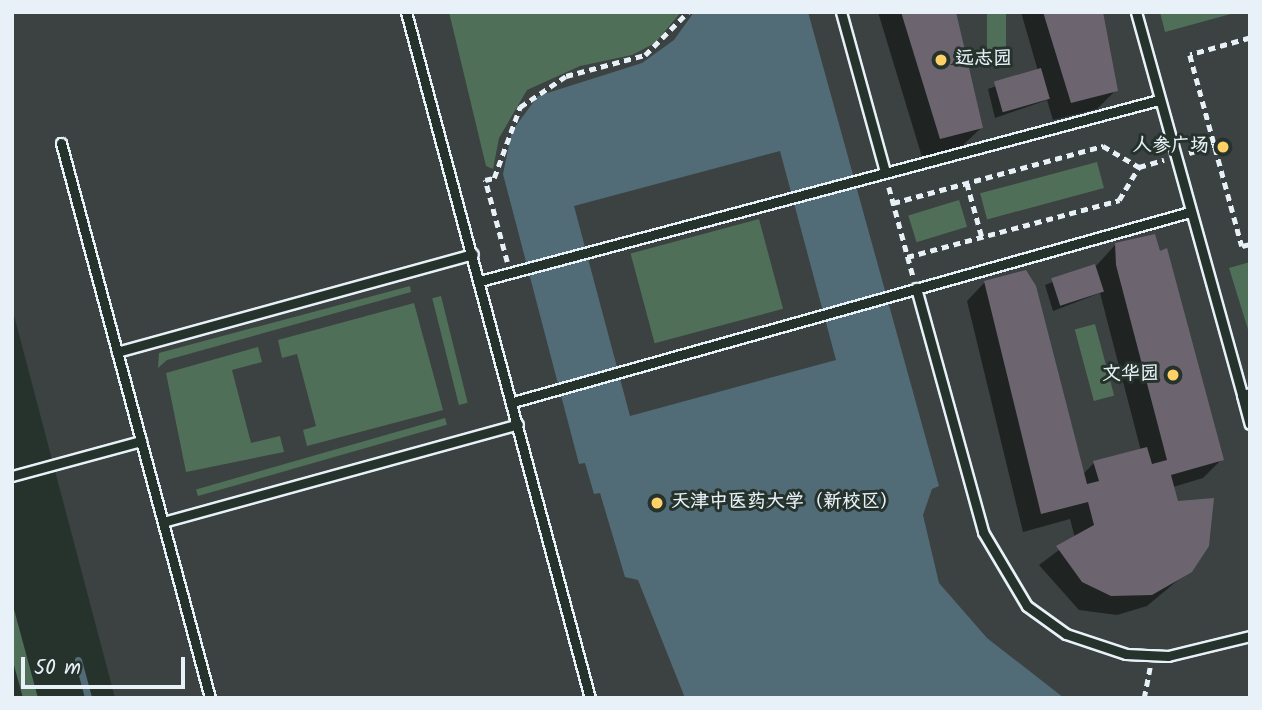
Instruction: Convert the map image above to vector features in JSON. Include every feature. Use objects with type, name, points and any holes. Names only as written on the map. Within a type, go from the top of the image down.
[{"type":"lane","points":[[407,12],[590,698]]},
{"type":"lane","points":[[841,12],[885,172]]},
{"type":"lane","points":[[1136,12],[1190,212],[1246,394],[1250,424]]},
{"type":"lane","points":[[480,281],[1160,100]]},
{"type":"lane","points":[[61,143],[211,698]]},
{"type":"lane","points":[[513,402],[1190,212]]},
{"type":"lane","points":[[117,352],[473,254]]},
{"type":"lane","points":[[916,288],[983,532],[1003,573],[1027,606],[1066,634],[1105,651],[1151,656],[1250,636]]},
{"type":"lane","points":[[163,522],[518,424]]},
{"type":"lane","points":[[12,476],[142,441]]},
{"type":"path","points":[[515,271],[485,180],[497,172],[513,118],[550,83],[645,55],[688,12]]},
{"type":"path","points":[[1250,38],[1190,55],[1242,246],[1250,244]]},
{"type":"path","points":[[907,257],[1119,200],[1139,167],[1215,145]]},
{"type":"path","points":[[893,203],[1103,146],[1139,167]]},
{"type":"path","points":[[885,172],[916,288]]},
{"type":"path","points":[[967,183],[982,237]]},
{"type":"path","points":[[1144,698],[1151,656]]},
{"type":"shaded area","name":"天津中医药大学（新校区）","points":[[12,12],[1250,12],[1250,698],[115,698],[12,308]]},
{"type":"green space","points":[[449,12],[681,12],[655,43],[632,55],[580,66],[527,90],[499,138],[493,169],[486,166]]},
{"type":"green space","points":[[987,12],[1006,12],[1006,61],[987,61]]},
{"type":"green space","points":[[1160,12],[1238,12],[1165,32]]},
{"type":"green space","points":[[1097,162],[1104,188],[987,219],[980,193]]},
{"type":"green space","points":[[959,200],[967,227],[917,242],[908,215]]},
{"type":"green space","points":[[759,219],[783,309],[655,343],[631,253]]},
{"type":"green space","points":[[1250,262],[1250,336],[1229,268]]},
{"type":"green space","points":[[410,286],[411,292],[167,360],[158,368],[159,353]]},
{"type":"green space","points":[[441,296],[468,403],[459,405],[432,298]]},
{"type":"green space","points":[[414,303],[443,410],[307,446],[303,430],[316,426],[297,354],[282,358],[278,340]]},
{"type":"green space","points":[[1095,324],[1114,395],[1094,401],[1075,329]]},
{"type":"green space","points":[[258,347],[262,362],[232,370],[251,443],[280,436],[284,452],[186,472],[166,373]]},
{"type":"green space","points":[[445,418],[447,425],[198,496],[196,489]]},
{"type":"green space","points":[[12,602],[38,698],[23,698],[12,658]]},
{"type":"water","points":[[694,12],[808,12],[939,486],[932,489],[923,515],[939,583],[987,638],[1064,698],[685,698],[638,580],[625,577],[600,493],[594,494],[585,463],[579,464],[503,174],[512,131],[538,96],[642,63],[674,40]],"holes":[[[780,151],[836,360],[630,416],[574,206]]]},
{"type":"building","name":"远志园","points":[[901,12],[956,12],[983,128],[940,139]]},
{"type":"building","name":"远志园","points":[[1043,12],[1103,12],[1118,91],[1071,103]]},
{"type":"building","points":[[1041,68],[1050,99],[1003,112],[994,82]]},
{"type":"building","name":"文华园","points":[[1155,234],[1160,251],[1167,248],[1224,460],[1171,475],[1178,501],[1214,498],[1209,546],[1192,572],[1152,595],[1111,596],[1082,582],[1056,546],[1094,525],[1088,502],[1041,514],[984,281],[1026,270],[1036,286],[1087,484],[1099,481],[1093,461],[1147,447],[1152,464],[1167,460],[1116,265],[1115,243]]},
{"type":"building","points":[[1095,264],[1104,292],[1060,306],[1051,278]]},
{"type":"waterway","points":[[78,660],[88,698]]},
{"type":"place","name":"远志园","points":[[941,60]]},
{"type":"place","name":"人参广场","points":[[1223,147]]},
{"type":"place","name":"文华园","points":[[1173,375]]},
{"type":"place","name":"天津中医药大学（新校区）","points":[[657,503]]}]
